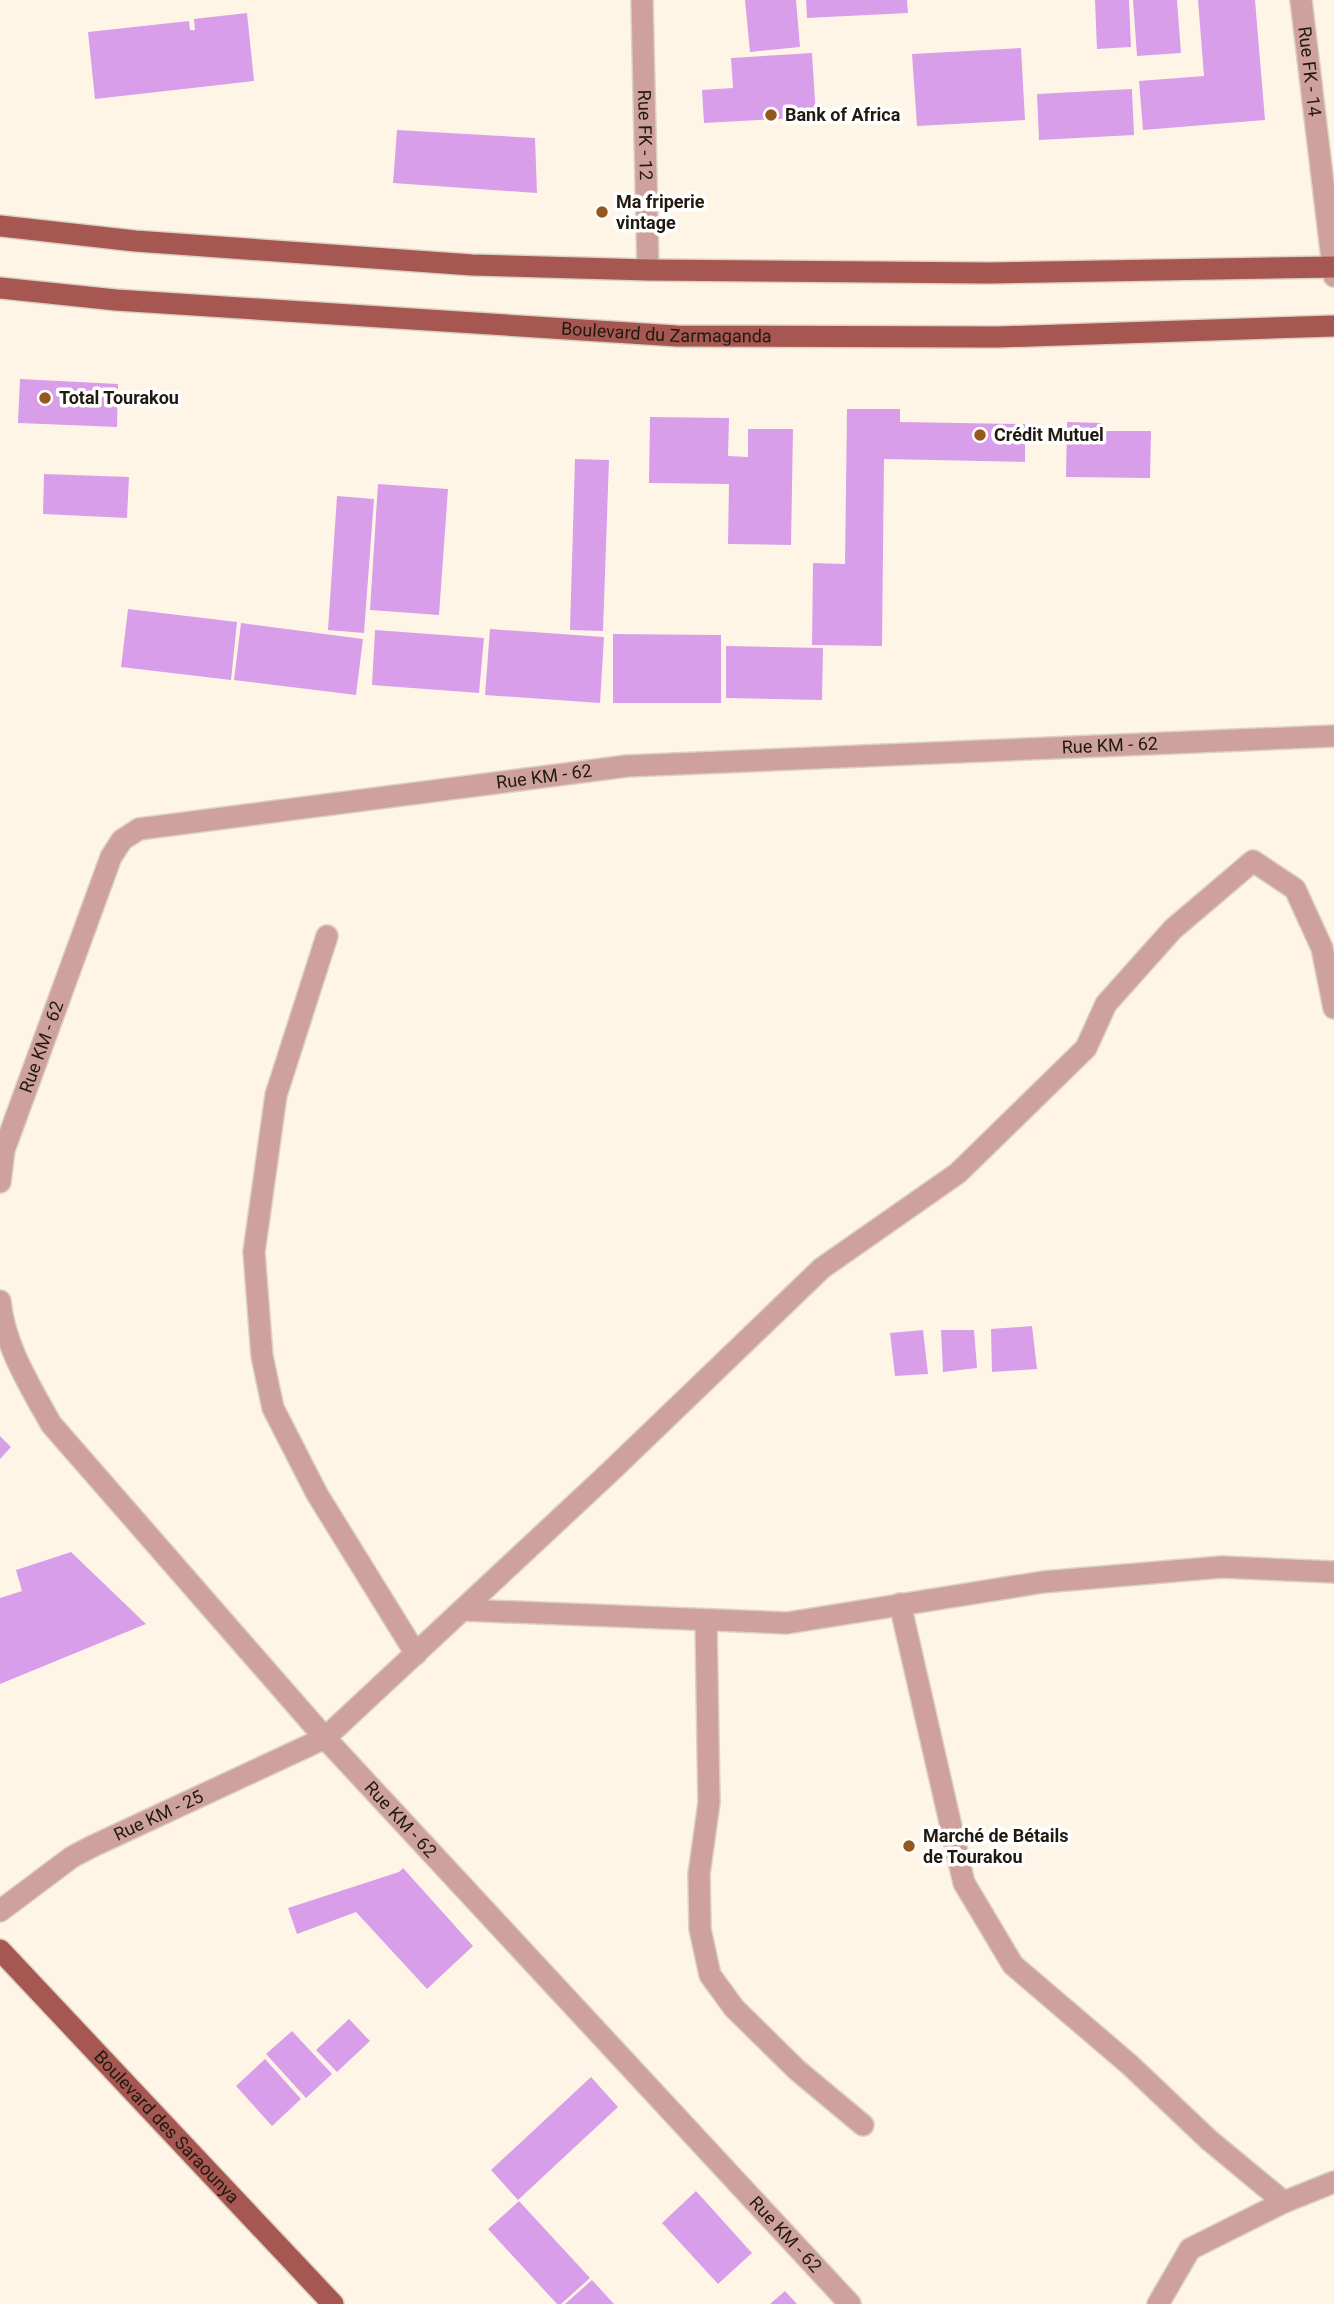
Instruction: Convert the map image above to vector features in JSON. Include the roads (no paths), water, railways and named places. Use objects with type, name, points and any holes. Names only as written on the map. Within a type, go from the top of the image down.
[{"type":"main road","points":[[0,226],[135,241],[472,265],[648,270],[988,273],[1334,270]]},
{"type":"main road","name":"Boulevard du Zarmaganda","points":[[0,288],[129,301],[677,337],[998,337],[1334,326]]},
{"type":"main road","name":"Boulevard des Saraounya","points":[[0,1950],[332,2304]]},
{"type":"street","name":"Rue FK - 12","points":[[642,0],[648,270]]},
{"type":"street","name":"Rue FK - 14","points":[[1301,0],[1334,270]]},
{"type":"street","name":"Rue KM - 62","points":[[0,1182],[4,1150],[111,857],[122,840],[139,829],[626,766],[1334,736]]},
{"type":"street","name":"Rue KM - 25","points":[[0,1911],[82,1852],[325,1738],[611,1471],[822,1268],[958,1172],[1086,1048],[1105,1004],[1173,929],[1253,861],[1295,889],[1322,948],[1334,1008]]},
{"type":"street","points":[[327,936],[276,1095],[254,1252],[262,1356],[273,1408],[317,1494],[416,1654]]},
{"type":"street","name":"Rue KM - 62","points":[[0,1301],[1,1314],[21,1370],[51,1424],[325,1738],[850,2304]]},
{"type":"street","points":[[462,1610],[788,1623],[1043,1582],[1222,1567],[1334,1572]]},
{"type":"street","points":[[900,1604],[964,1883],[1013,1965],[1130,2065],[1209,2140],[1284,2202]]},
{"type":"street","points":[[706,1620],[709,1803],[699,1874],[701,1929],[710,1975],[734,2008],[797,2070],[863,2124]]},
{"type":"street","points":[[1158,2304],[1190,2249],[1284,2202],[1334,2182]]},
{"type":"place","name":"Bank of Africa","points":[[771,115]]},
{"type":"place","name":"Ma friperie vintage","points":[[602,212]]},
{"type":"place","name":"Total Tourakou","points":[[45,398]]},
{"type":"place","name":"Crédit Mutuel","points":[[980,435]]},
{"type":"place","name":"Marché de Bétails de Tourakou","points":[[909,1846]]}]
